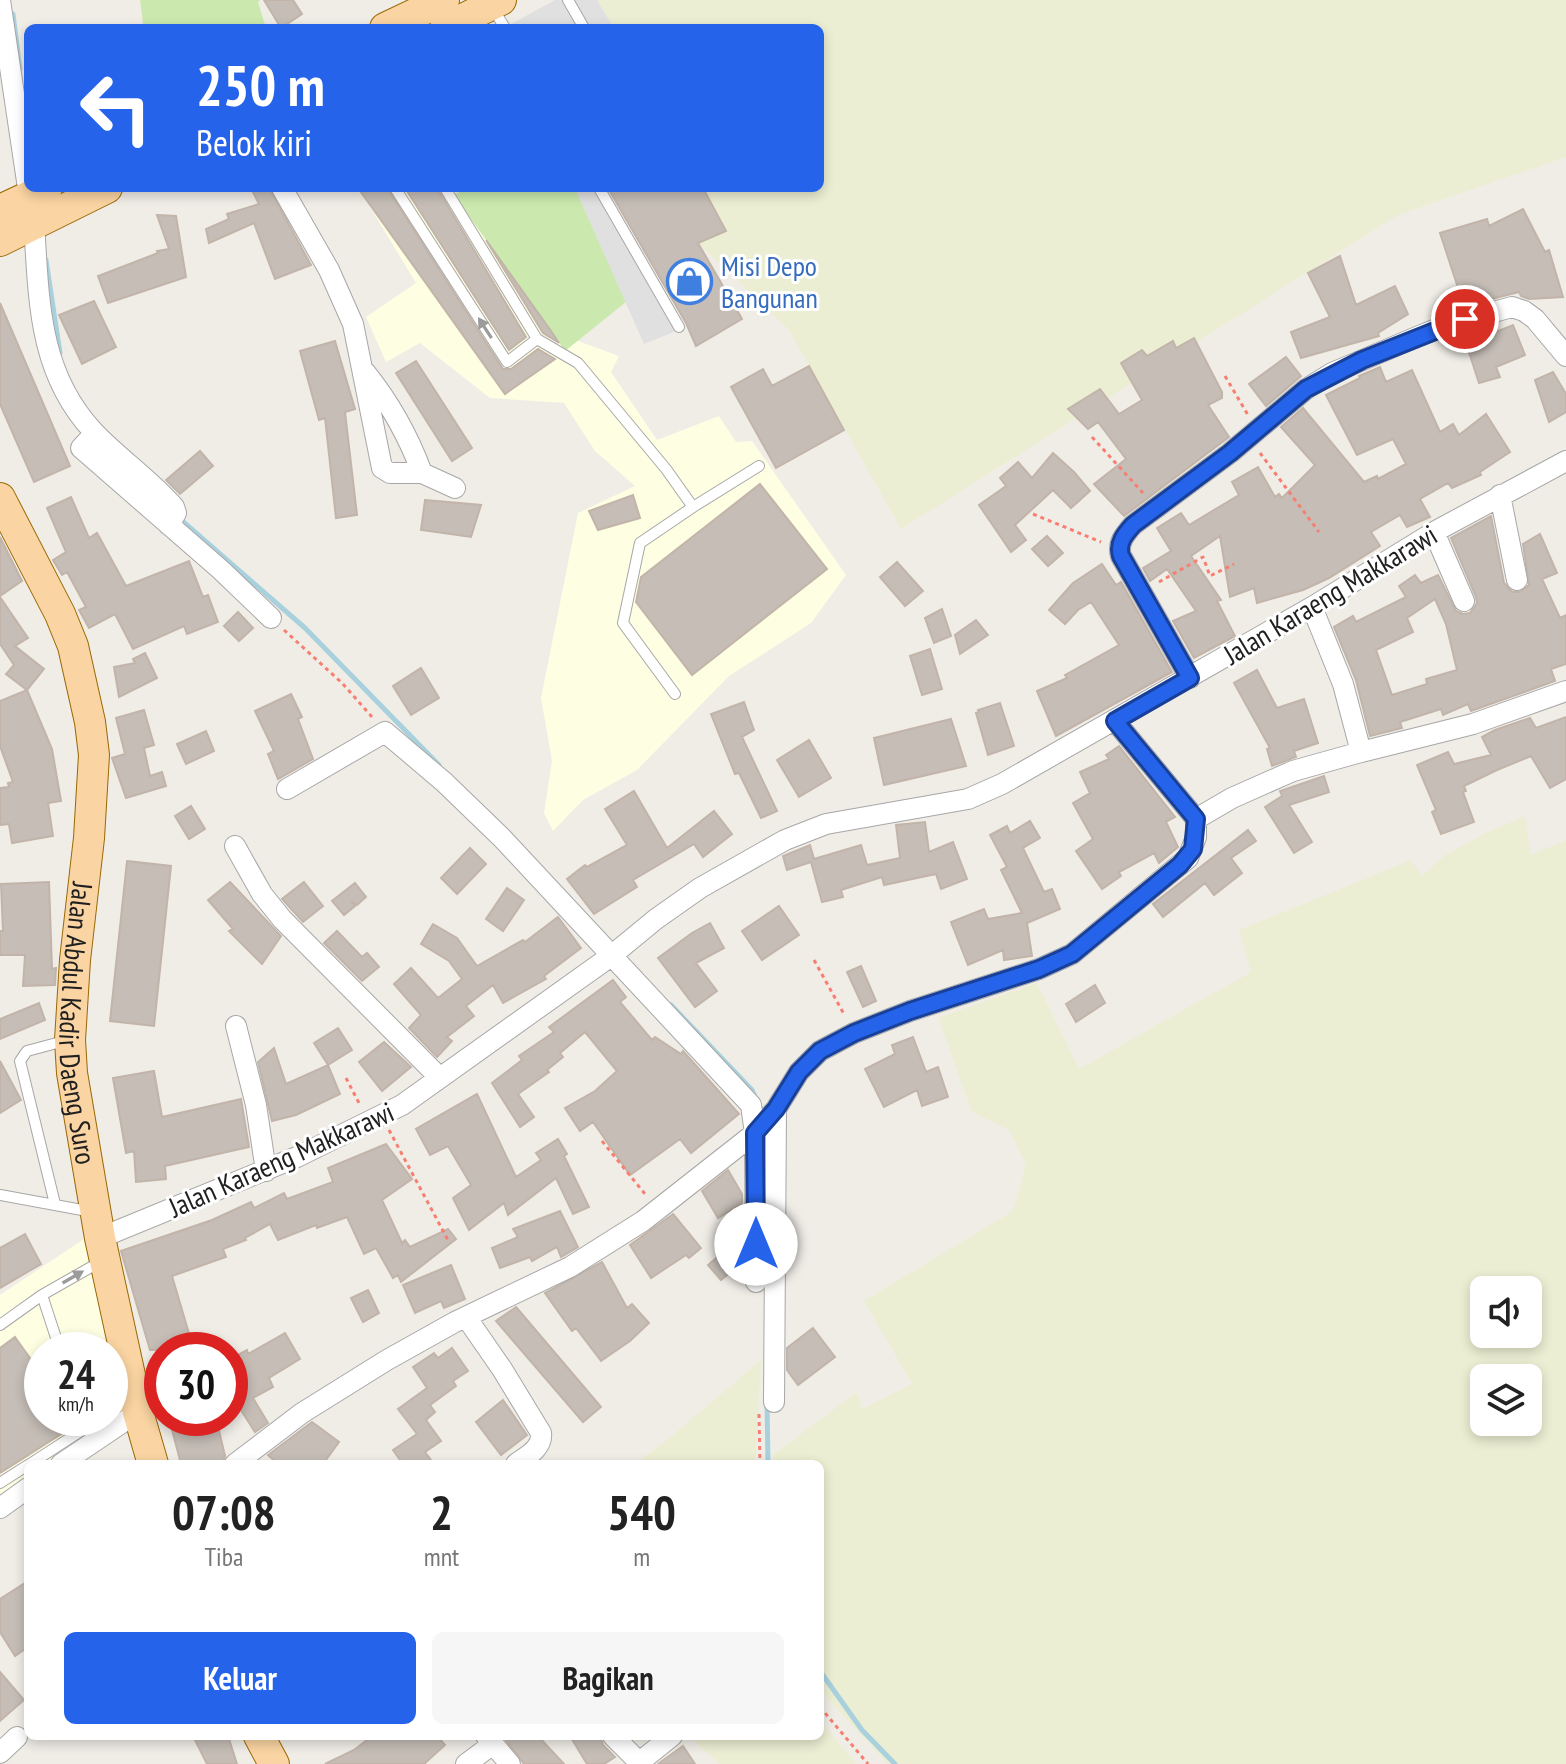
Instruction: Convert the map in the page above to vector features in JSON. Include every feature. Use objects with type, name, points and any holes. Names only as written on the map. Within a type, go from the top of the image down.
[{"type":"main road","points":[[393,24],[444,0]]},
{"type":"main road","points":[[458,24],[499,11]]},
{"type":"main road","points":[[0,210],[33,197],[74,192]]},
{"type":"main road","points":[[0,241],[33,197]]},
{"type":"main road","name":"Jalan Abdul Kadir Daeng Suro","points":[[0,498],[7,530],[45,581],[73,646],[93,744],[89,838],[75,960],[70,1040],[72,1073],[115,1332]]},
{"type":"main road","name":"Jalan Abdul Kadir Daeng Suro","points":[[128,1408],[151,1460]]},
{"type":"main road","points":[[261,1740],[274,1764]]},
{"type":"street","points":[[9,0],[0,2],[24,144]]},
{"type":"street","points":[[284,192],[343,298],[353,324],[382,468],[390,473],[422,473],[455,488]]},
{"type":"street","points":[[33,197],[38,291],[51,365],[61,390],[90,438],[271,618]]},
{"type":"street","points":[[1190,678],[1119,550],[1124,535],[1306,389],[1332,373],[1449,324],[1512,307],[1524,311],[1549,334],[1566,356]]},
{"type":"street","points":[[361,367],[395,414],[412,445],[422,473]]},
{"type":"street","name":"Jalan Karaeng Makkarawi","points":[[100,1236],[266,1171],[376,1120],[440,1078],[700,888],[804,832],[858,817],[934,807],[968,799],[1002,784],[1312,607],[1434,532],[1566,461]]},
{"type":"street","points":[[1500,495],[1517,580]]},
{"type":"street","points":[[1434,532],[1464,601]]},
{"type":"street","points":[[1312,607],[1343,684],[1361,752]]},
{"type":"street","points":[[1196,819],[1232,798],[1293,771],[1473,724],[1566,691]]},
{"type":"street","points":[[240,1460],[302,1413],[413,1344],[570,1267],[657,1210],[765,1122],[807,1062],[820,1051],[854,1033],[948,997],[1039,969],[1072,954],[1188,858],[1193,849],[1196,819],[1115,721]]},
{"type":"street","points":[[287,789],[385,732],[444,782],[615,952],[745,1096],[754,1114],[765,1122]]},
{"type":"street","points":[[235,846],[262,894],[282,919],[440,1078]]},
{"type":"street","points":[[236,1026],[256,1105],[266,1171]]},
{"type":"street","points":[[756,1282],[765,1122]]},
{"type":"street","points":[[765,1122],[774,1402]]},
{"type":"street","points":[[466,1317],[541,1433],[539,1446],[521,1460]]},
{"type":"street","points":[[65,1460],[89,1436]]},
{"type":"street","points":[[0,1508],[24,1491]]},
{"type":"street","points":[[0,1753],[17,1737]]},
{"type":"street","points":[[466,1764],[490,1740],[510,1764]]},
{"type":"street","points":[[617,1740],[638,1763],[667,1740]]},
{"type":"lane","points":[[568,0],[582,24]]},
{"type":"lane","points":[[398,192],[507,362],[537,339]]},
{"type":"lane","points":[[447,192],[537,339],[578,363],[666,469],[693,507]]},
{"type":"lane","points":[[601,192],[679,327]]},
{"type":"lane","points":[[675,694],[623,623],[640,543],[759,466]]},
{"type":"lane","points":[[55,1204],[20,1061],[27,1051],[70,1040]]},
{"type":"lane","points":[[0,1195],[55,1204],[100,1236],[42,1295],[0,1325]]},
{"type":"lane","points":[[42,1295],[54,1332]]},
{"type":"lane","points":[[35,1460],[73,1436]]},
{"type":"lane","points":[[0,1483],[24,1467]]},
{"type":"path","points":[[1225,376],[1252,433],[1319,532]]},
{"type":"path","points":[[1092,437],[1157,507]]},
{"type":"path","points":[[1033,514],[1119,550]]},
{"type":"path","points":[[1142,592],[1203,557],[1210,576],[1234,564]]},
{"type":"path","points":[[271,618],[342,683],[385,732]]},
{"type":"path","points":[[814,960],[854,1033]]},
{"type":"path","points":[[346,1078],[376,1120],[449,1242]]},
{"type":"path","points":[[602,1141],[657,1210]]},
{"type":"path","points":[[824,1712],[868,1764]]},
{"type":"shaded area","points":[[555,0],[597,0],[612,24],[511,24]]},
{"type":"shaded area","points":[[597,0],[1566,0],[1566,157],[1398,215],[901,529],[789,330],[698,243],[719,214],[706,192],[824,192],[824,24],[612,24]]},
{"type":"shaded area","points":[[361,192],[456,192],[551,331],[619,356],[611,372],[657,440],[719,416],[736,442],[752,441],[846,575],[811,623],[729,676],[637,770],[583,800],[553,831],[544,813],[552,761],[541,698],[578,513],[635,486],[595,451],[564,403],[490,398],[420,343],[386,362],[366,317],[416,283]]},
{"type":"shaded area","points":[[577,192],[607,192],[637,249],[686,327],[644,344]]},
{"type":"shaded area","points":[[1525,816],[1530,855],[1566,840],[1566,1764],[888,1764],[824,1693],[824,1460],[774,1460],[774,1454],[857,1392],[862,1409],[912,1384],[864,1301],[1013,1211],[1026,1165],[1009,1130],[972,1112],[938,1018],[1037,983],[1079,1069],[1251,972],[1239,930],[1411,860],[1422,876],[1445,855]]},
{"type":"shaded area","points":[[84,1239],[106,1332],[24,1332],[24,1436],[88,1436],[55,1460],[24,1460],[24,1482],[0,1500],[0,1295]]},
{"type":"shaded area","points":[[761,1360],[755,1460],[640,1460]]},
{"type":"shaded area","points":[[824,1725],[856,1764],[720,1764],[693,1740],[824,1740]]},
{"type":"green space","points":[[140,0],[260,0],[265,24],[142,24]]},
{"type":"green space","points":[[460,192],[577,192],[626,302],[565,351],[454,195]]},
{"type":"building","points":[[264,0],[293,0],[302,14],[287,24],[279,24]]},
{"type":"building","points":[[253,192],[271,192],[311,265],[275,279],[254,223],[209,243],[206,229],[229,219],[227,214],[259,204]]},
{"type":"building","points":[[361,192],[390,192],[503,369],[511,369],[538,349],[555,359],[505,394]]},
{"type":"building","points":[[408,192],[439,192],[526,337],[509,350]]},
{"type":"building","name":"Misi Depo Bangunan","points":[[610,192],[705,192],[726,231],[698,243],[742,319],[696,346],[686,323]]},
{"type":"building","points":[[1523,209],[1545,252],[1549,250],[1563,297],[1529,299],[1519,292],[1464,306],[1440,233],[1487,219],[1489,226]]},
{"type":"building","points":[[157,215],[176,216],[186,277],[108,303],[98,276],[169,249]]},
{"type":"building","points":[[486,240],[551,331],[559,343],[543,333]]},
{"type":"building","points":[[1340,256],[1356,305],[1395,286],[1408,314],[1378,333],[1379,336],[1301,358],[1291,332],[1330,317],[1308,273]]},
{"type":"building","points":[[94,301],[116,347],[82,364],[59,315]]},
{"type":"building","points":[[0,303],[70,466],[34,482],[0,404]]},
{"type":"building","points":[[1513,325],[1525,355],[1496,367],[1500,377],[1479,383],[1463,334],[1484,328],[1486,336]]},
{"type":"building","points":[[1194,338],[1222,392],[1222,398],[1208,405],[1229,437],[1124,516],[1094,484],[1126,459],[1098,422],[1088,429],[1068,409],[1100,389],[1119,414],[1142,400],[1121,363],[1142,350],[1147,356],[1173,341],[1176,348]]},
{"type":"building","points":[[335,341],[355,409],[345,412],[357,515],[336,518],[325,418],[319,420],[300,351]]},
{"type":"building","points":[[1286,357],[1301,376],[1266,406],[1249,384]]},
{"type":"building","points":[[416,361],[472,448],[452,461],[396,373]]},
{"type":"building","points":[[809,366],[844,430],[776,468],[731,387],[763,369],[772,386]]},
{"type":"building","points":[[1380,367],[1386,382],[1412,370],[1440,432],[1453,424],[1459,435],[1486,414],[1510,452],[1480,472],[1481,475],[1452,488],[1448,483],[1420,499],[1430,517],[1407,527],[1400,515],[1371,532],[1380,546],[1329,578],[1303,590],[1257,603],[1254,588],[1230,597],[1220,536],[1191,556],[1221,600],[1217,601],[1235,636],[1194,658],[1173,621],[1196,611],[1167,569],[1150,581],[1143,568],[1171,551],[1157,528],[1181,513],[1189,525],[1239,495],[1232,482],[1258,467],[1275,497],[1279,494],[1282,498],[1315,465],[1281,427],[1303,408],[1364,482],[1377,476],[1378,479],[1406,464],[1393,439],[1357,455],[1326,395]]},
{"type":"building","points":[[1553,372],[1566,394],[1566,412],[1549,422],[1535,380]]},
{"type":"building","points":[[200,451],[213,466],[180,494],[166,480]]},
{"type":"building","points":[[1053,453],[1090,491],[1071,508],[1053,490],[1015,525],[1026,540],[1011,552],[979,505],[1006,486],[1000,478],[1018,462],[1032,478]]},
{"type":"building","points":[[760,484],[827,569],[692,675],[636,602],[641,577]]},
{"type":"building","points":[[633,495],[640,518],[598,530],[589,511]]},
{"type":"building","points":[[71,497],[89,538],[97,533],[126,586],[189,561],[203,597],[208,595],[218,622],[187,634],[184,626],[133,649],[115,614],[89,628],[79,610],[86,607],[67,572],[62,575],[53,560],[66,552],[47,508]]},
{"type":"building","points":[[425,500],[481,505],[471,537],[421,530]]},
{"type":"building","points":[[1491,516],[1504,583],[1512,592],[1520,592],[1529,585],[1523,544],[1540,534],[1557,573],[1542,579],[1560,618],[1566,615],[1566,664],[1551,669],[1555,681],[1471,711],[1468,704],[1443,715],[1441,709],[1400,722],[1402,728],[1370,736],[1356,680],[1334,627],[1353,616],[1356,622],[1406,597],[1399,586],[1415,575],[1421,583],[1438,575],[1456,611],[1470,613],[1477,603],[1476,597],[1451,538]],"holes":[[[1435,599],[1446,624],[1457,670],[1426,679],[1427,684],[1392,695],[1376,650],[1413,632],[1407,618]]]},
{"type":"building","points":[[1047,536],[1063,553],[1048,566],[1032,549]]},
{"type":"building","points":[[0,537],[22,581],[0,596]]},
{"type":"building","points":[[897,562],[923,591],[905,606],[880,577]]},
{"type":"building","points":[[1102,564],[1116,585],[1121,582],[1172,672],[1056,736],[1037,691],[1067,678],[1065,675],[1119,645],[1091,602],[1065,624],[1049,610],[1073,583]]},
{"type":"building","points":[[0,597],[28,638],[15,646],[44,669],[27,690],[6,674],[14,665],[0,644]]},
{"type":"building","points":[[942,609],[951,636],[934,643],[925,618]]},
{"type":"building","points":[[238,612],[253,628],[239,641],[224,626]]},
{"type":"building","points":[[976,620],[988,635],[960,654],[955,635]]},
{"type":"building","points":[[930,649],[942,689],[922,695],[910,656]]},
{"type":"building","points":[[145,653],[157,678],[119,697],[114,667],[135,663],[133,659]]},
{"type":"building","points":[[421,668],[439,698],[411,715],[393,686]]},
{"type":"building","points":[[1257,670],[1277,708],[1304,699],[1318,743],[1294,751],[1296,757],[1272,766],[1267,749],[1270,748],[1234,683]]},
{"type":"building","points":[[27,690],[52,749],[61,801],[48,803],[53,836],[12,843],[9,824],[0,825],[0,788],[9,787],[8,783],[13,782],[0,746],[0,701]]},
{"type":"building","points":[[291,694],[302,717],[298,719],[313,759],[278,779],[268,754],[274,751],[255,711]]},
{"type":"building","points":[[744,702],[754,730],[742,737],[777,811],[761,818],[739,773],[735,774],[711,714]]},
{"type":"building","points":[[1000,703],[1014,746],[988,755],[976,713]]},
{"type":"building","points":[[144,710],[154,745],[144,748],[150,776],[162,772],[166,786],[126,798],[112,758],[125,754],[116,718]]},
{"type":"building","points":[[1566,717],[1566,779],[1550,788],[1531,756],[1497,770],[1464,786],[1466,791],[1463,792],[1474,822],[1441,834],[1432,812],[1436,810],[1417,765],[1448,752],[1454,764],[1491,755],[1482,737],[1495,730],[1530,718],[1536,728]]},
{"type":"building","points":[[951,719],[966,766],[884,785],[874,738]]},
{"type":"building","points":[[206,731],[214,751],[186,764],[177,744]]},
{"type":"building","points":[[809,740],[831,778],[799,797],[777,760]]},
{"type":"building","points":[[1119,746],[1175,817],[1166,822],[1178,847],[1159,863],[1154,853],[1119,872],[1121,876],[1102,889],[1076,851],[1093,839],[1073,803],[1090,793],[1080,772],[1109,759],[1106,755]]},
{"type":"building","points":[[1324,776],[1329,792],[1289,805],[1312,842],[1294,853],[1265,807],[1282,796],[1280,791]]},
{"type":"building","points":[[634,791],[667,848],[714,811],[732,834],[703,857],[694,844],[633,880],[637,887],[594,914],[567,879],[585,865],[587,867],[627,845],[605,809]]},
{"type":"building","points":[[191,806],[205,829],[189,839],[175,816]]},
{"type":"building","points":[[1030,821],[1040,838],[1023,848],[1044,892],[1052,889],[1060,909],[1027,923],[1032,956],[1004,960],[1003,950],[968,965],[951,922],[984,909],[988,919],[1022,913],[1001,870],[1007,867],[990,835],[1007,826],[1010,833]]},
{"type":"building","points":[[925,822],[929,852],[953,842],[967,879],[941,889],[936,874],[884,885],[882,877],[841,890],[843,897],[822,902],[811,862],[787,870],[783,856],[810,845],[814,859],[861,845],[867,865],[900,858],[896,825]]},
{"type":"building","points":[[1248,830],[1256,841],[1231,858],[1242,873],[1214,895],[1205,883],[1163,917],[1153,904]]},
{"type":"building","points":[[470,848],[486,864],[457,894],[441,878]]},
{"type":"building","points":[[127,861],[171,866],[154,1026],[110,1021]]},
{"type":"building","points":[[49,882],[55,985],[23,986],[25,955],[0,955],[0,931],[3,931],[1,884]]},
{"type":"building","points":[[230,882],[281,936],[262,964],[229,931],[233,929],[208,900]]},
{"type":"building","points":[[304,882],[323,906],[303,922],[282,899]]},
{"type":"building","points":[[355,883],[366,897],[357,905],[351,901],[355,906],[344,915],[332,901]]},
{"type":"building","points":[[507,888],[524,900],[503,931],[486,919]]},
{"type":"building","points":[[779,906],[799,935],[762,960],[742,931]]},
{"type":"building","points":[[558,917],[581,948],[544,976],[546,979],[503,1003],[493,985],[466,1006],[474,1016],[447,1037],[452,1041],[437,1057],[409,1028],[421,1015],[394,984],[411,968],[438,998],[462,979],[449,961],[421,944],[433,924],[457,938],[477,966],[523,940],[525,942]]},
{"type":"building","points":[[710,923],[724,948],[696,963],[717,991],[695,1007],[658,958]]},
{"type":"building","points":[[337,931],[362,957],[367,953],[379,967],[362,981],[324,943]]},
{"type":"building","points":[[861,966],[876,1001],[863,1007],[847,972]]},
{"type":"building","points":[[613,980],[626,997],[620,1002],[652,1040],[655,1037],[681,1054],[683,1051],[739,1114],[691,1153],[680,1139],[630,1175],[593,1122],[580,1131],[565,1108],[595,1091],[617,1071],[585,1032],[560,1053],[563,1057],[547,1070],[549,1072],[518,1094],[534,1117],[520,1127],[492,1083],[522,1060],[519,1056],[554,1032],[549,1027]]},
{"type":"building","points":[[1095,985],[1105,1003],[1076,1022],[1066,1004]]},
{"type":"building","points":[[39,1003],[45,1020],[0,1039],[0,1019]]},
{"type":"building","points":[[338,1028],[352,1050],[328,1065],[314,1043]]},
{"type":"building","points":[[913,1037],[926,1072],[938,1067],[948,1097],[922,1106],[917,1090],[884,1107],[865,1069],[895,1054],[892,1045]]},
{"type":"building","points":[[384,1042],[411,1067],[382,1091],[359,1062]]},
{"type":"building","points":[[274,1048],[286,1084],[328,1065],[340,1094],[296,1115],[272,1121],[258,1062]]},
{"type":"building","points":[[0,1061],[21,1100],[0,1113]]},
{"type":"building","points":[[154,1071],[162,1117],[241,1099],[249,1147],[165,1166],[166,1179],[136,1182],[134,1151],[126,1153],[113,1078]]},
{"type":"building","points":[[477,1094],[516,1177],[541,1160],[536,1153],[558,1139],[589,1207],[573,1214],[556,1178],[508,1215],[504,1203],[469,1230],[453,1198],[471,1185],[448,1146],[430,1155],[416,1129]]},
{"type":"building","points":[[386,1144],[412,1179],[382,1200],[402,1243],[405,1240],[410,1247],[448,1229],[456,1239],[401,1282],[398,1275],[393,1278],[376,1248],[364,1254],[347,1217],[278,1240],[270,1224],[246,1240],[223,1249],[226,1257],[172,1276],[189,1332],[145,1332],[121,1251],[212,1220],[251,1202],[254,1208],[284,1193],[287,1199],[333,1182],[328,1168]]},
{"type":"building","points":[[728,1170],[742,1194],[742,1203],[718,1218],[702,1191]]},
{"type":"building","points":[[560,1211],[578,1247],[561,1257],[557,1247],[532,1261],[530,1257],[500,1268],[492,1248],[518,1237],[513,1229]]},
{"type":"building","points":[[673,1214],[701,1248],[689,1258],[686,1255],[651,1278],[630,1245]]},
{"type":"building","points":[[25,1234],[41,1264],[0,1288],[0,1248]]},
{"type":"building","points":[[721,1254],[734,1269],[721,1280],[708,1265]]},
{"type":"building","points":[[602,1262],[627,1308],[632,1304],[649,1323],[601,1361],[576,1328],[572,1331],[545,1293]]},
{"type":"building","points":[[451,1265],[465,1299],[444,1308],[441,1301],[415,1313],[403,1285]]},
{"type":"building","points":[[368,1290],[379,1313],[363,1322],[351,1298]]},
{"type":"building","points":[[516,1307],[601,1407],[583,1422],[496,1321]]},
{"type":"building","points":[[813,1328],[835,1357],[798,1385],[787,1370],[787,1348]]},
{"type":"building","points":[[285,1333],[300,1359],[269,1378],[273,1387],[253,1398],[268,1423],[255,1432],[248,1421],[248,1354]]},
{"type":"building","points":[[15,1337],[24,1350],[24,1436],[58,1436],[0,1473],[0,1348]]},
{"type":"building","points":[[452,1348],[468,1371],[453,1381],[456,1386],[430,1405],[435,1412],[426,1420],[441,1441],[425,1452],[431,1460],[400,1460],[393,1450],[417,1434],[398,1409],[427,1388],[413,1367],[434,1353],[438,1358]]},
{"type":"building","points":[[503,1400],[527,1435],[501,1455],[476,1422]]},
{"type":"building","points":[[312,1422],[339,1442],[326,1460],[274,1460],[268,1455]]},
{"type":"building","points":[[174,1436],[220,1436],[224,1460],[180,1460]]},
{"type":"building","points":[[24,1584],[24,1650],[15,1656],[0,1632],[0,1599]]},
{"type":"building","points":[[0,1672],[24,1700],[0,1721]]},
{"type":"building","points":[[195,1740],[229,1740],[237,1764],[207,1764]]},
{"type":"building","points":[[367,1740],[441,1740],[445,1745],[424,1764],[325,1764]]},
{"type":"building","points":[[506,1740],[542,1740],[564,1764],[524,1764]]},
{"type":"building","points":[[572,1740],[601,1740],[615,1757],[604,1764],[587,1764]]},
{"type":"building","points":[[683,1746],[695,1764],[658,1764],[662,1761]]},
{"type":"waterway","points":[[13,14],[20,69]]},
{"type":"waterway","points":[[46,260],[60,353]]},
{"type":"waterway","points":[[180,519],[305,628],[439,765]]},
{"type":"waterway","points":[[671,1005],[752,1090],[764,1116]]},
{"type":"waterway","points":[[767,1402],[768,1460]]},
{"type":"waterway","points":[[824,1677],[862,1730],[895,1764]]},
{"type":"place","name":"Misi Depo Bangunan","points":[[690,281]]},
{"type":"route","points":[[756,1244],[755,1133],[813,1056],[854,1033],[961,993],[1039,969],[1072,954],[1180,865],[1193,849],[1196,819],[1115,721],[1190,678],[1121,556],[1119,550],[1124,535],[1306,389],[1332,373],[1465,319]]}]
